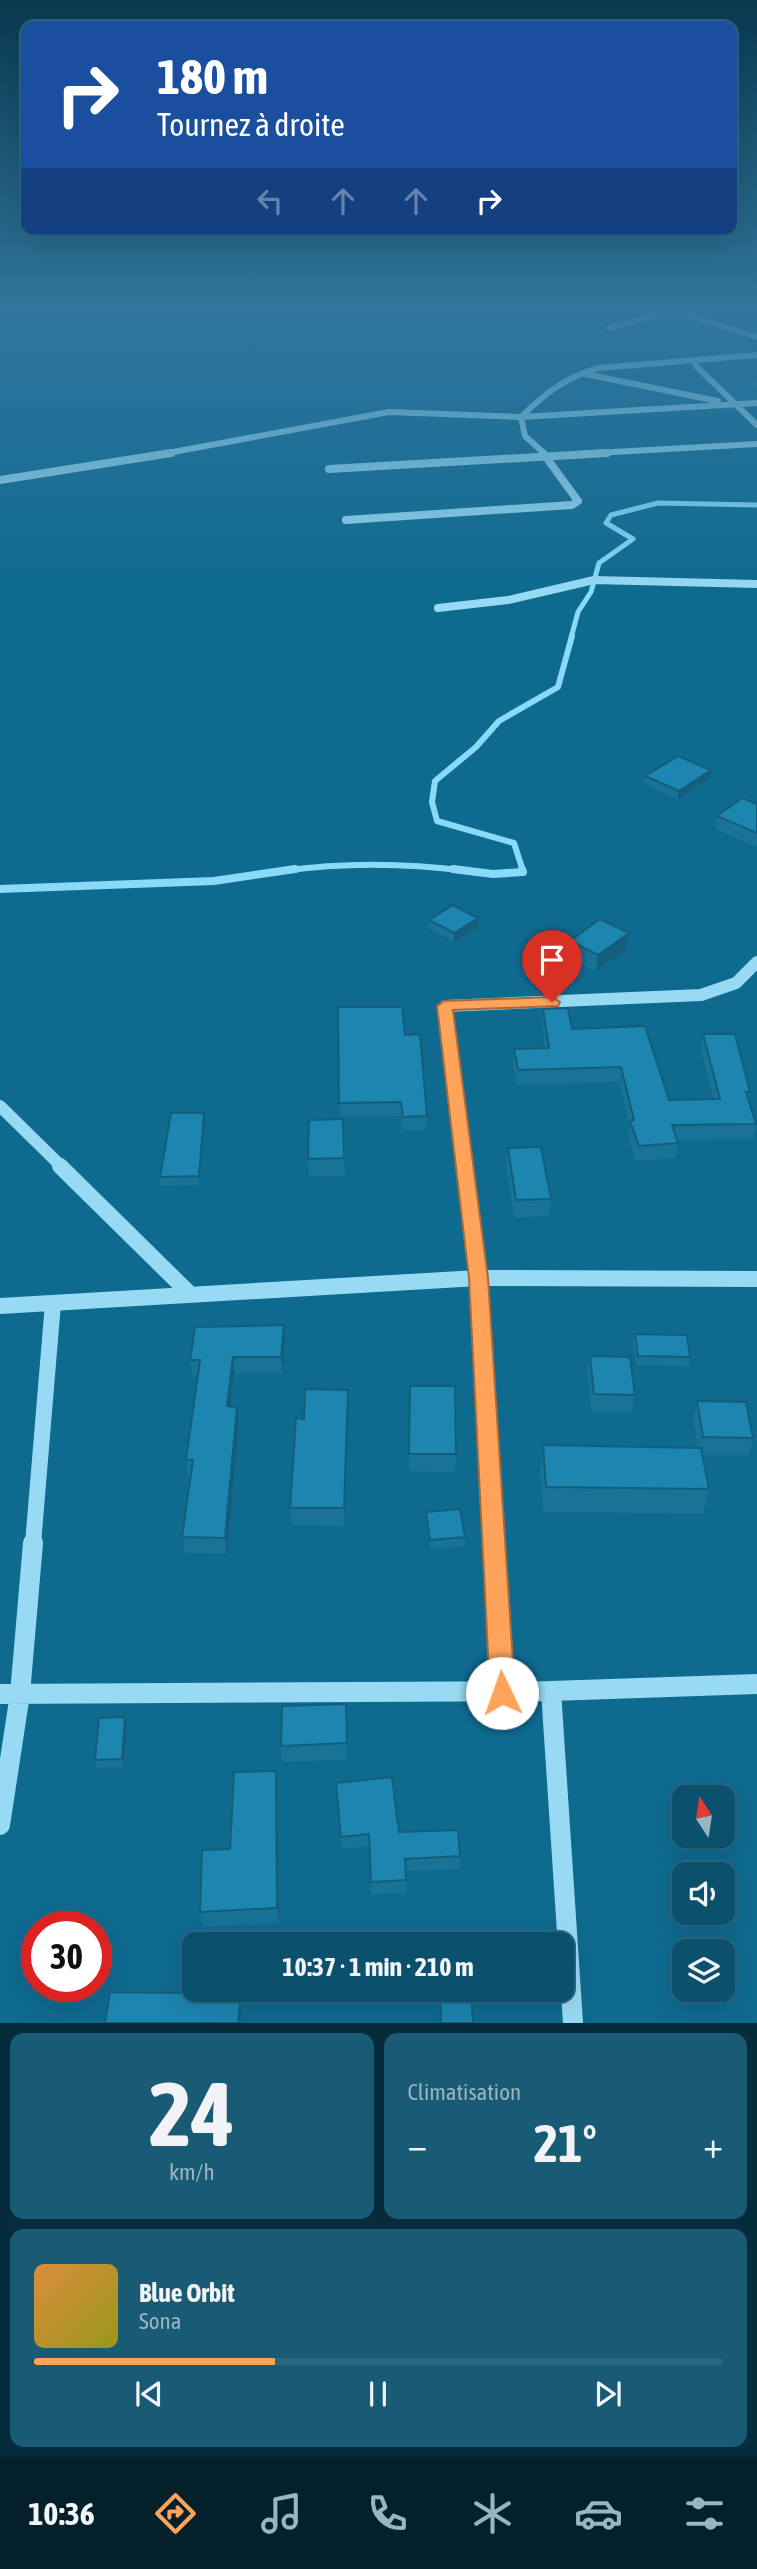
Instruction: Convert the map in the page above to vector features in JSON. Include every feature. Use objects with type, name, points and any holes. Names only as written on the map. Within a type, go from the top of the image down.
[{"type":"street","points":[[520,417],[535,404]]},
{"type":"street","points":[[0,480],[84,469],[389,412],[520,417],[725,404]]},
{"type":"street","points":[[732,404],[757,425]]},
{"type":"street","points":[[346,520],[572,505],[578,501],[547,456],[525,436],[520,417]]},
{"type":"street","points":[[329,469],[757,444]]},
{"type":"street","points":[[438,608],[508,600],[594,580],[757,584]]},
{"type":"street","points":[[502,1693],[478,1278],[444,1006],[701,995],[736,983],[757,962]]},
{"type":"street","points":[[0,1106],[190,1294]]},
{"type":"street","points":[[0,1306],[478,1278],[757,1279]]},
{"type":"street","points":[[0,1825],[10,1694],[53,1303]]},
{"type":"street","points":[[10,1694],[502,1693],[757,1684]]},
{"type":"street","points":[[551,1691],[573,2023]]},
{"type":"building","points":[[678,756],[711,770],[679,791],[645,776]]},
{"type":"building","points":[[742,798],[757,804],[757,833],[717,816]]},
{"type":"building","points":[[453,905],[478,918],[454,933],[429,920]]},
{"type":"building","points":[[600,919],[629,933],[598,955],[570,941]]},
{"type":"building","points":[[338,1007],[402,1007],[405,1035],[420,1034],[427,1116],[403,1117],[401,1102],[339,1103]]},
{"type":"building","points":[[568,1008],[572,1029],[645,1026],[669,1100],[720,1099],[703,1034],[735,1034],[750,1092],[746,1092],[756,1124],[672,1125],[678,1143],[639,1146],[630,1121],[634,1120],[621,1067],[518,1070],[514,1049],[549,1048],[543,1009]]},
{"type":"building","points":[[171,1113],[204,1113],[199,1176],[160,1177]]},
{"type":"building","points":[[343,1119],[344,1158],[308,1159],[309,1120]]},
{"type":"building","points":[[541,1147],[551,1199],[516,1200],[508,1148]]},
{"type":"building","points":[[284,1325],[281,1357],[233,1357],[227,1406],[237,1407],[225,1538],[182,1537],[193,1460],[186,1460],[200,1360],[190,1360],[195,1327]]},
{"type":"building","points":[[635,1334],[687,1335],[690,1357],[638,1356]]},
{"type":"building","points":[[590,1356],[630,1357],[635,1395],[594,1394]]},
{"type":"building","points":[[410,1386],[455,1386],[456,1454],[409,1454]]},
{"type":"building","points":[[305,1389],[348,1390],[344,1508],[290,1508],[296,1418],[304,1419]]},
{"type":"building","points":[[697,1401],[746,1402],[753,1438],[703,1437]]},
{"type":"building","points":[[543,1445],[701,1448],[709,1489],[546,1487]]},
{"type":"building","points":[[460,1509],[465,1537],[430,1540],[426,1512]]},
{"type":"building","points":[[346,1704],[347,1743],[281,1746],[282,1706]]},
{"type":"building","points":[[125,1717],[122,1759],[95,1760],[99,1718]]},
{"type":"building","points":[[276,1771],[277,1908],[200,1912],[202,1850],[230,1849],[234,1772]]},
{"type":"building","points":[[392,1777],[399,1832],[458,1830],[460,1856],[405,1859],[406,1880],[371,1882],[369,1834],[341,1837],[336,1783]]},
{"type":"building","points":[[112,1992],[182,1993],[182,2002],[240,2002],[238,2023],[105,2023],[108,2002],[112,2002]]},
{"type":"building","points":[[440,2002],[472,2002],[473,2023],[441,2023]]},
{"type":"waterway","points":[[571,638],[578,612],[591,592],[599,563],[633,539],[606,523],[611,515],[658,503],[757,505]]},
{"type":"waterway","points":[[523,871],[514,843],[437,821],[432,802],[435,781],[476,747],[499,721],[558,687],[572,636]]},
{"type":"waterway","points":[[283,871],[375,865],[467,871]]},
{"type":"waterway","points":[[0,889],[214,881],[295,869]]},
{"type":"waterway","points":[[453,869],[493,874],[523,872],[522,869]]},
{"type":"route","points":[[502,1693],[478,1278],[444,1006],[552,1002]]}]
